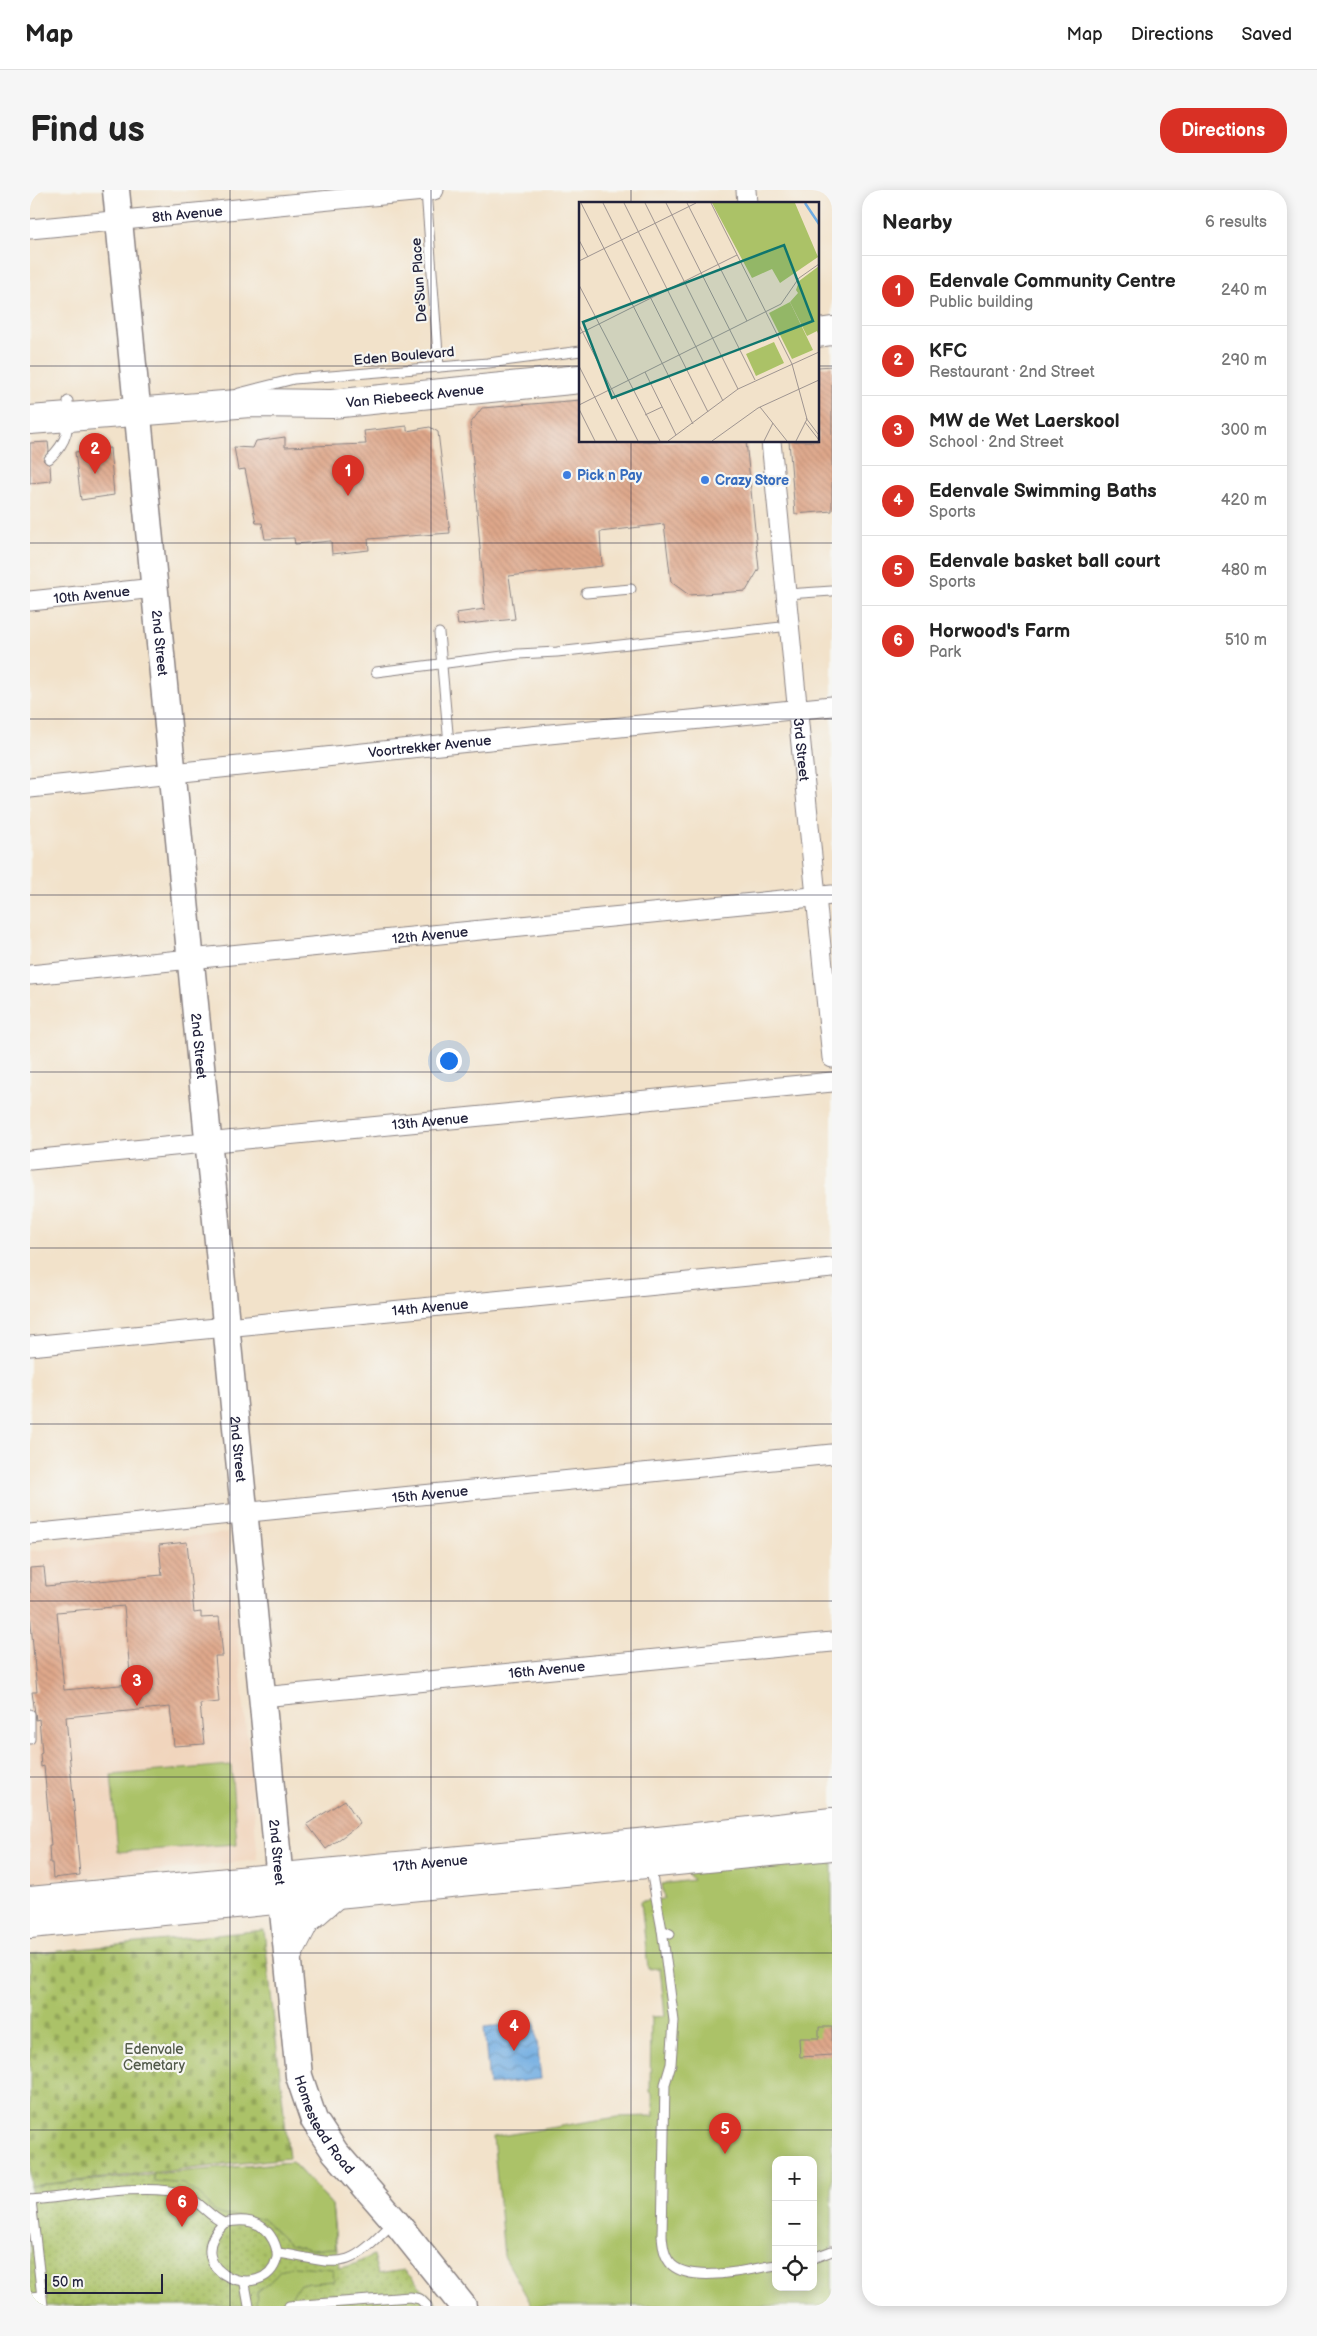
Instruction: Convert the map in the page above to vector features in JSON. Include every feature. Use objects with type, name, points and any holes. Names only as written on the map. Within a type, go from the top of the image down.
[{"type":"main road","name":"2nd Street","points":[[116,190],[282,1889]]},
{"type":"main road","points":[[819,333],[832,331]]},
{"type":"main road","name":"Van Riebeeck Avenue","points":[[30,420],[68,409],[137,403],[241,400],[332,404],[579,379]]},
{"type":"main road","name":"Van Riebeeck Avenue","points":[[30,404],[68,409]]},
{"type":"main road","name":"17th Avenue","points":[[30,1901],[282,1889],[335,1895],[649,1852],[832,1822]]},
{"type":"main road","name":"17th Avenue","points":[[30,1924],[282,1889],[649,1852],[832,1846]]},
{"type":"main road","name":"Homestead Road","points":[[282,1889],[299,2076],[314,2120],[335,2152],[395,2221],[463,2306]]},
{"type":"main road","points":[[288,1954],[305,1921],[335,1895]]},
{"type":"street","name":"8th Avenue","points":[[30,229],[430,190]]},
{"type":"street","name":"3rd Street","points":[[771,442],[799,710],[824,896],[832,1058]]},
{"type":"street","name":"10th Avenue","points":[[30,600],[155,588]]},
{"type":"street","name":"Voortrekker Avenue","points":[[30,788],[832,706]]},
{"type":"street","name":"12th Avenue","points":[[30,975],[824,896]]},
{"type":"street","name":"13th Avenue","points":[[30,1160],[832,1082]]},
{"type":"street","name":"14th Avenue","points":[[30,1346],[832,1268]]},
{"type":"street","name":"15th Avenue","points":[[30,1534],[832,1454]]},
{"type":"street","name":"16th Avenue","points":[[262,1697],[832,1642]]},
{"type":"lane","name":"De'Sun Place","points":[[430,190],[439,367]]},
{"type":"lane","name":"Eden Boulevard","points":[[241,400],[274,383],[294,379],[439,367],[579,351]]},
{"type":"lane","points":[[49,459],[62,447],[68,409]]},
{"type":"lane","points":[[586,593],[631,589]]},
{"type":"lane","points":[[787,594],[832,591]]},
{"type":"lane","points":[[376,672],[443,663],[790,626]]},
{"type":"lane","points":[[439,633],[449,744]]},
{"type":"lane","points":[[30,1714],[30,1739]]},
{"type":"lane","points":[[649,1852],[666,1932],[674,2021],[671,2064],[665,2084],[663,2126],[662,2226],[664,2251],[673,2265],[694,2274],[721,2273],[772,2266]]},
{"type":"lane","points":[[42,2306],[31,2200],[148,2189],[172,2191],[191,2198],[224,2223]]},
{"type":"lane","points":[[240,2219],[256,2222],[268,2232],[278,2252],[271,2271],[264,2278],[245,2284],[227,2280],[214,2267],[210,2257],[212,2238],[224,2223],[240,2219]]},
{"type":"lane","points":[[278,2252],[333,2261],[348,2259],[365,2249],[395,2221]]},
{"type":"lane","points":[[817,2257],[832,2251]]},
{"type":"lane","points":[[245,2284],[249,2306]]},
{"type":"lane","points":[[30,2297],[41,2296]]},
{"type":"lane","points":[[289,2306],[410,2296],[420,2299],[427,2306]]},
{"type":"shaded area","points":[[228,1533],[258,1860],[30,1884],[30,1551]]},
{"type":"green space","points":[[231,1765],[237,1844],[118,1852],[111,1775]]},
{"type":"green space","points":[[832,1854],[832,2306],[532,2306],[504,2256],[493,2137],[617,2117],[654,2116],[652,2093],[650,2092],[651,2017],[665,2016],[660,1968],[648,1969],[641,1901],[664,1899],[662,1884],[693,1880],[683,1868]]},
{"type":"green space","name":"Edenvale Cemetary","points":[[264,1930],[289,2158],[30,2186],[30,1954]]},
{"type":"green space","points":[[292,2162],[332,2205],[339,2268],[355,2264],[373,2255],[378,2274],[404,2270],[440,2306],[30,2306],[30,2186]]},
{"type":"green space","points":[[292,2162],[332,2205],[336,2248],[310,2249],[289,2244],[263,2219],[222,2215],[215,2212],[200,2195],[183,2184],[154,2181],[153,2174]]},
{"type":"green space","points":[[294,2266],[333,2269],[334,2281],[300,2284],[282,2302],[256,2306],[257,2292],[270,2282],[280,2270]]},
{"type":"water","points":[[535,2022],[541,2079],[489,2085],[484,2027]]},
{"type":"building","points":[[832,366],[832,511],[795,514],[789,442],[819,442],[819,367]]},
{"type":"building","points":[[579,400],[579,442],[746,442],[759,569],[746,591],[689,595],[671,582],[664,524],[600,532],[602,566],[509,576],[515,619],[458,625],[456,613],[485,609],[470,424],[482,408]]},
{"type":"building","points":[[407,426],[407,431],[430,427],[438,432],[450,533],[368,539],[369,550],[332,554],[331,541],[295,544],[294,538],[265,539],[262,523],[256,523],[245,469],[238,470],[234,447],[253,448],[256,441],[285,437],[285,447],[366,444],[364,431]]},
{"type":"building","points":[[48,442],[49,451],[43,460],[50,465],[51,481],[30,483],[30,443]]},
{"type":"building","points":[[110,448],[114,495],[81,500],[75,452]]},
{"type":"building","points":[[187,1542],[194,1613],[201,1612],[201,1618],[219,1617],[223,1656],[215,1656],[219,1702],[200,1704],[204,1744],[174,1746],[170,1707],[66,1717],[80,1875],[53,1878],[52,1863],[50,1863],[49,1846],[51,1846],[44,1766],[41,1767],[40,1754],[42,1753],[39,1719],[36,1720],[32,1692],[37,1692],[30,1612],[30,1568],[44,1567],[46,1586],[162,1575],[159,1545]],"holes":[[[124,1606],[131,1684],[64,1690],[57,1612]]]},
{"type":"building","points":[[345,1800],[360,1824],[326,1849],[307,1824]]},
{"type":"building","points":[[819,2027],[832,2027],[832,2055],[800,2057],[799,2038],[819,2038]]},
{"type":"place","name":"KFC","points":[[95,474]]},
{"type":"place","name":"Pick n Pay","points":[[567,475]]},
{"type":"place","name":"Crazy Store","points":[[705,480]]},
{"type":"place","name":"Edenvale Community Centre","points":[[348,496]]},
{"type":"place","name":"MW de Wet Laerskool","points":[[137,1706]]},
{"type":"place","name":"Edenvale Swimming Baths","points":[[514,2051]]},
{"type":"place","name":"Edenvale basket ball court","points":[[725,2154]]},
{"type":"place","name":"Horwood's Farm","points":[[182,2227]]}]
